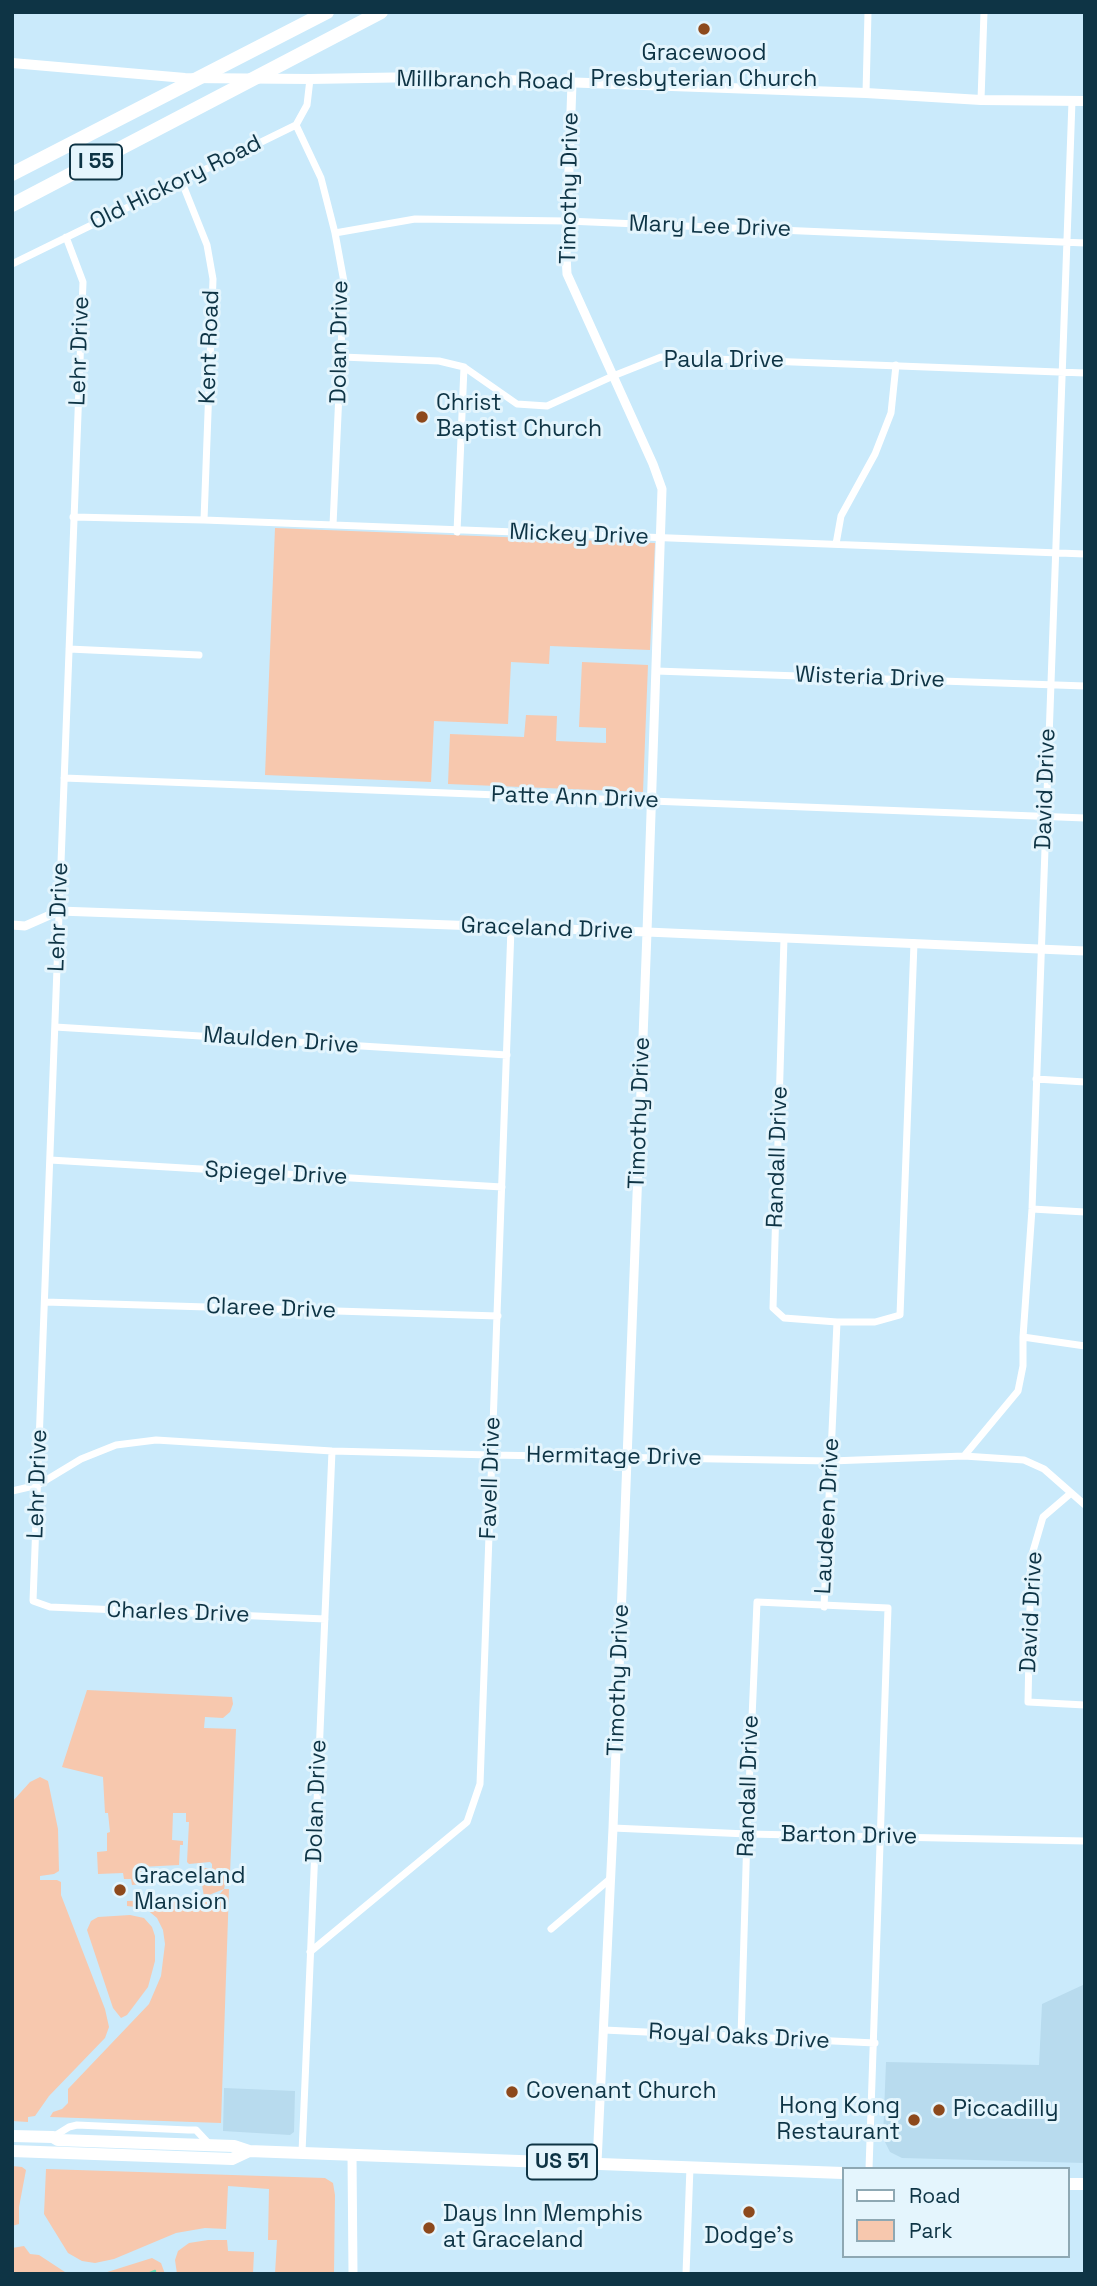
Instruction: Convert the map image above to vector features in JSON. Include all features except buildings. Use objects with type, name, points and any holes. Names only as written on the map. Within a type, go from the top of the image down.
[{"type":"highway","name":"I 55","points":[[12,174],[327,12]]},
{"type":"highway","name":"I 55","points":[[12,205],[381,12]]},
{"type":"main road","name":"Millbranch Road","points":[[12,63],[185,78],[422,78],[866,93],[981,100],[1085,101]]},
{"type":"main road","name":"US 51","points":[[12,2136],[234,2146],[249,2151],[842,2173]]},
{"type":"main road","name":"US 51","points":[[12,2151],[232,2159],[249,2151]]},
{"type":"street","points":[[866,93],[868,12]]},
{"type":"street","points":[[981,100],[984,12]]},
{"type":"street","points":[[296,125],[307,105],[310,79]]},
{"type":"street","name":"Timothy Drive","points":[[572,83],[566,221],[568,274],[662,489],[613,1828],[597,2163]]},
{"type":"street","name":"David Drive","points":[[964,1456],[1018,1391],[1023,1366],[1032,1209],[1072,101]]},
{"type":"street","name":"Old Hickory Road","points":[[12,264],[296,125]]},
{"type":"street","name":"Dolan Drive","points":[[296,125],[321,178],[344,282],[333,525]]},
{"type":"street","name":"Kent Road","points":[[181,180],[207,245],[213,279],[204,520]]},
{"type":"street","name":"Mary Lee Drive","points":[[335,233],[415,219],[566,221],[1085,243]]},
{"type":"street","name":"Lehr Drive","points":[[33,1601],[83,282],[66,237]]},
{"type":"street","name":"Paula Drive","points":[[342,357],[439,361],[464,367],[517,404],[547,407],[613,376],[662,357],[1085,373]]},
{"type":"street","points":[[835,544],[841,516],[875,454],[891,413],[896,365]]},
{"type":"street","points":[[457,532],[464,367]]},
{"type":"street","name":"Mickey Drive","points":[[73,517],[1085,554]]},
{"type":"street","points":[[69,649],[199,655]]},
{"type":"street","name":"Wisteria Drive","points":[[656,671],[1085,686]]},
{"type":"street","name":"Patte Ann Drive","points":[[64,778],[1085,818]]},
{"type":"street","name":"Graceland Drive","points":[[12,925],[26,926],[59,911],[1085,951]]},
{"type":"street","name":"Favell Drive","points":[[310,1952],[467,1822],[480,1784],[511,928]]},
{"type":"street","name":"Randall Drive","points":[[784,938],[773,1308],[784,1318],[836,1322]]},
{"type":"street","points":[[836,1322],[875,1322],[901,1315],[914,943]]},
{"type":"street","name":"Maulden Drive","points":[[55,1027],[507,1055]]},
{"type":"street","points":[[1036,1079],[1085,1082]]},
{"type":"street","name":"Spiegel Drive","points":[[50,1160],[502,1187]]},
{"type":"street","points":[[1032,1209],[1085,1212]]},
{"type":"street","name":"Claree Drive","points":[[45,1302],[498,1316]]},
{"type":"street","name":"Laudeen Drive","points":[[836,1322],[824,1607],[888,1608],[869,2167]]},
{"type":"street","points":[[1023,1337],[1085,1346]]},
{"type":"street","name":"Hermitage Drive","points":[[12,1491],[38,1485],[81,1459],[116,1445],[156,1440],[332,1451],[491,1455],[831,1461],[964,1456],[1024,1460],[1044,1469],[1085,1505]]},
{"type":"street","name":"Dolan Drive","points":[[302,2152],[332,1451]]},
{"type":"street","name":"David Drive","points":[[1071,1493],[1043,1517],[1031,1558],[1028,1702],[1085,1705]]},
{"type":"street","name":"Charles Drive","points":[[33,1601],[50,1607],[324,1619]]},
{"type":"street","name":"Randall Drive","points":[[741,2037],[757,1602],[824,1607]]},
{"type":"street","name":"Barton Drive","points":[[613,1828],[1085,1841]]},
{"type":"street","points":[[551,1929],[610,1879]]},
{"type":"street","name":"Royal Oaks Drive","points":[[604,2031],[874,2043]]},
{"type":"street","points":[[352,2154],[354,2274]]},
{"type":"street","points":[[686,2274],[690,2167]]},
{"type":"shaded area","points":[[1085,1984],[1085,2163],[902,2158],[890,2152],[883,2138],[886,2062],[1039,2065],[1042,2004]]},
{"type":"shaded area","points":[[224,2088],[295,2091],[294,2132],[290,2135],[223,2131]]},
{"type":"green space","points":[[275,528],[655,543],[650,650],[550,646],[549,664],[511,662],[508,724],[434,721],[431,782],[265,775]]},
{"type":"green space","points":[[582,662],[648,665],[643,792],[448,784],[450,734],[524,737],[526,715],[557,716],[556,741],[606,743],[606,728],[579,727]]},
{"type":"green space","points":[[87,1690],[232,1697],[230,1712],[223,1718],[205,1717],[204,1728],[236,1729],[230,1874],[224,1877],[224,1889],[204,1897],[201,1878],[203,1868],[212,1868],[212,1864],[187,1862],[189,1822],[186,1822],[186,1813],[173,1813],[172,1840],[183,1841],[183,1845],[180,1845],[179,1865],[141,1867],[142,1884],[132,1885],[131,1879],[124,1879],[123,1873],[98,1874],[97,1852],[107,1851],[107,1833],[110,1832],[108,1813],[105,1813],[103,1777],[62,1767]]},
{"type":"green space","points":[[40,1777],[48,1781],[58,1829],[59,1871],[40,1876],[40,1880],[61,1882],[61,1895],[105,2009],[109,2027],[105,2038],[49,2096],[35,2116],[28,2117],[28,2122],[12,2121],[12,1802],[30,1782]]},
{"type":"green space","points":[[224,1889],[229,1889],[221,2123],[50,2117],[53,2112],[68,2103],[68,2089],[149,2004],[161,1976],[165,1944],[163,1930],[157,1918],[145,1908],[127,1906],[127,1901],[215,1900]]},
{"type":"green space","points":[[130,1915],[144,1918],[152,1927],[155,1936],[155,1961],[148,1987],[127,2015],[121,2018],[113,2008],[87,1930],[91,1921],[98,1917]]},
{"type":"green space","points":[[12,2166],[26,2170],[19,2207],[19,2224],[12,2226]]},
{"type":"green space","points":[[46,2169],[325,2178],[333,2183],[335,2195],[334,2274],[275,2274],[277,2240],[268,2240],[269,2189],[228,2186],[226,2229],[205,2228],[176,2233],[114,2259],[95,2263],[82,2261],[68,2253],[44,2214]]},
{"type":"green space","points":[[227,2240],[228,2251],[254,2252],[253,2274],[177,2274],[175,2260],[178,2251],[189,2243]]},
{"type":"green space","points":[[24,2246],[30,2254],[39,2255],[68,2274],[12,2274],[12,2248]]},
{"type":"green space","points":[[152,2258],[161,2263],[165,2274],[101,2274]]},
{"type":"waterway","points":[[148,2274],[155,2271]]},
{"type":"place","name":"Gracewood Presbyterian Church","points":[[704,29]]},
{"type":"place","name":"Christ Baptist Church","points":[[422,417]]},
{"type":"place","name":"Graceland Mansion","points":[[120,1890]]},
{"type":"place","name":"Covenant Church","points":[[512,2092]]},
{"type":"place","name":"Piccadilly","points":[[939,2110]]},
{"type":"place","name":"Hong Kong Restaurant","points":[[914,2120]]},
{"type":"place","name":"Dodge’s","points":[[749,2212]]},
{"type":"place","name":"Days Inn Memphis at Graceland","points":[[429,2228]]}]
